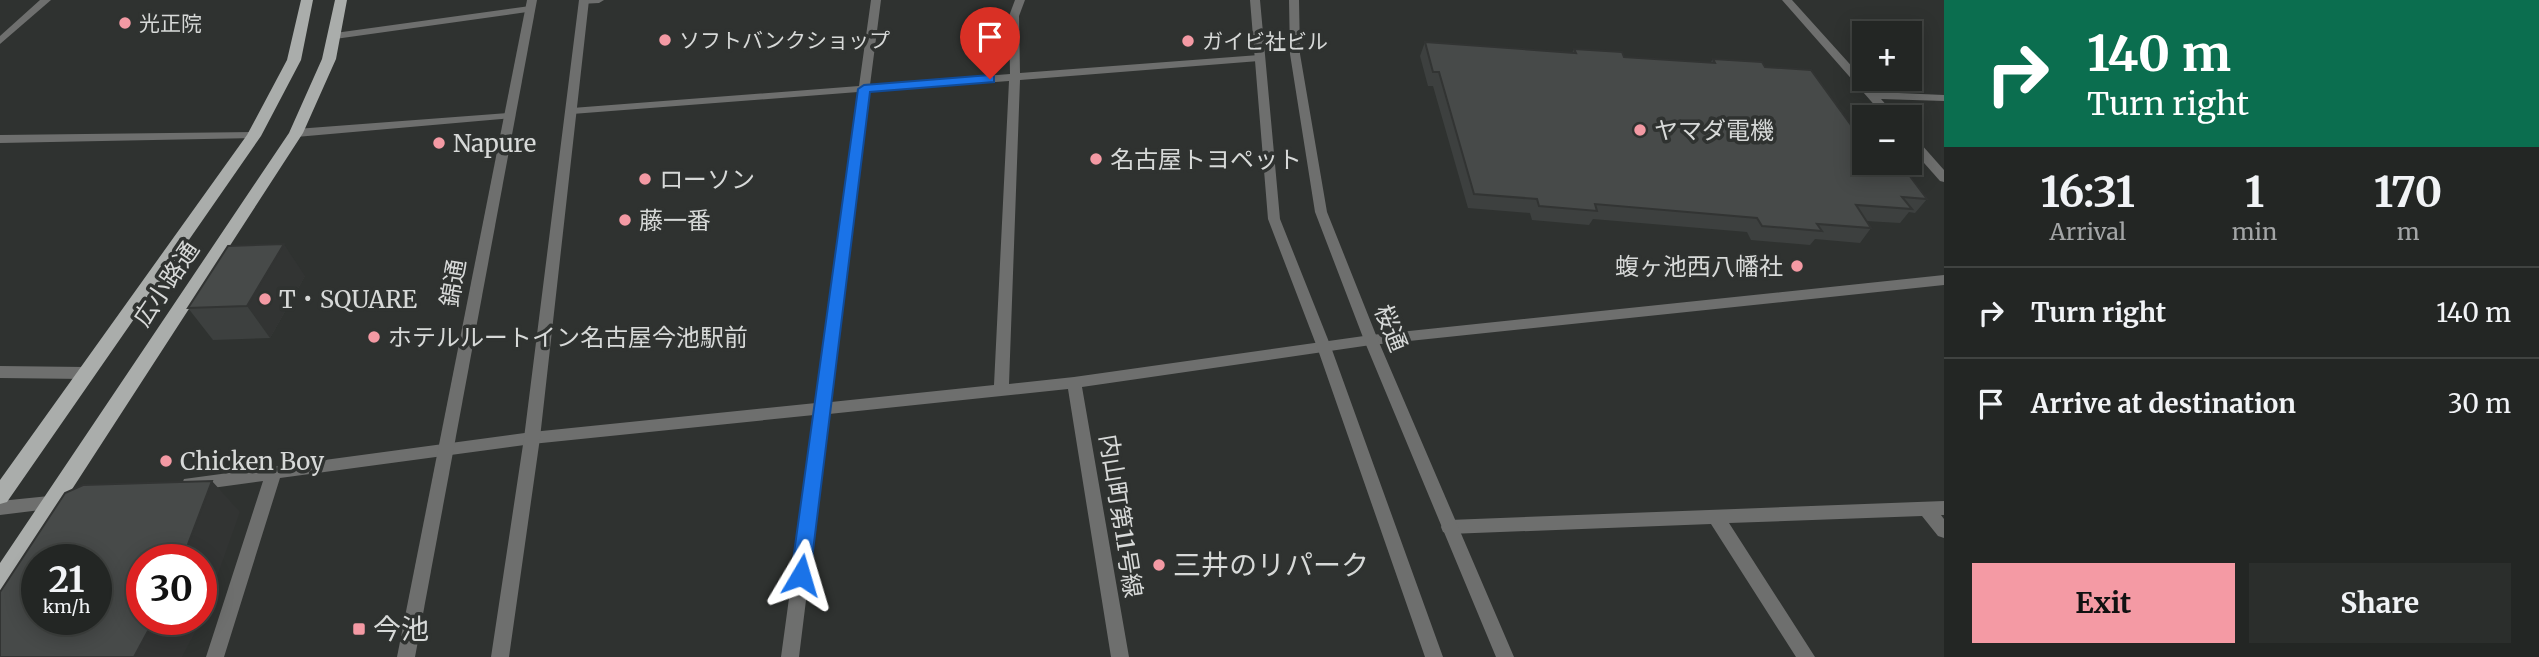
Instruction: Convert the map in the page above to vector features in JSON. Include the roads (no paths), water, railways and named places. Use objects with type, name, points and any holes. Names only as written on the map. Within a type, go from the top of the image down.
[{"type":"main road","name":"広小路通","points":[[0,496],[254,136],[294,60],[307,0]]},
{"type":"main road","name":"広小路通","points":[[0,581],[296,134],[329,59],[341,0]]},
{"type":"street","points":[[0,41],[46,0]]},
{"type":"street","points":[[790,657],[876,0]]},
{"type":"street","points":[[1001,391],[1015,77],[1014,16],[1020,0]]},
{"type":"street","points":[[1255,0],[1274,219],[1324,347],[1434,657]]},
{"type":"street","name":"桜通","points":[[1294,0],[1296,54],[1321,212],[1371,340],[1505,657]]},
{"type":"street","points":[[1787,0],[1881,105]]},
{"type":"street","points":[[499,657],[532,439],[572,111],[589,1]]},
{"type":"street","points":[[335,36],[531,5]]},
{"type":"street","name":"錦通","points":[[406,657],[531,5]]},
{"type":"street","points":[[572,111],[1259,58]]},
{"type":"street","points":[[1872,95],[1944,98]]},
{"type":"street","points":[[296,134],[508,116]]},
{"type":"street","points":[[0,139],[254,136]]},
{"type":"street","points":[[1922,153],[1944,178]]},
{"type":"street","points":[[178,485],[448,448],[1074,383],[1371,340],[1944,280]]},
{"type":"street","points":[[0,372],[85,373]]},
{"type":"street","name":"内山町第11号線","points":[[1074,383],[1120,657]]},
{"type":"street","points":[[215,657],[274,472]]},
{"type":"street","points":[[0,508],[73,500]]},
{"type":"street","points":[[1449,527],[1944,508]]},
{"type":"street","points":[[1926,509],[1944,531]]},
{"type":"street","points":[[1716,517],[1806,657]]},
{"type":"place","name":"光正院","points":[[125,23]]},
{"type":"place","name":"ソフトバンクショップ","points":[[665,40]]},
{"type":"place","name":"ガイビ社ビル","points":[[1188,41]]},
{"type":"place","name":"ヤマダ電機","points":[[1640,130]]},
{"type":"place","name":"Napure","points":[[439,143]]},
{"type":"place","name":"名古屋トヨペット","points":[[1096,159]]},
{"type":"place","name":"ローソン","points":[[645,179]]},
{"type":"place","name":"藤一番","points":[[625,220]]},
{"type":"place","name":"蝮ヶ池西八幡社","points":[[1797,266]]},
{"type":"place","name":"T・SQUARE","points":[[265,299]]},
{"type":"place","name":"ホテルルートイン名古屋今池駅前","points":[[374,337]]},
{"type":"place","name":"Chicken Boy","points":[[166,461]]},
{"type":"place","name":"三井のリパーク","points":[[1159,565]]},
{"type":"place","name":"今池","points":[[359,629]]}]
